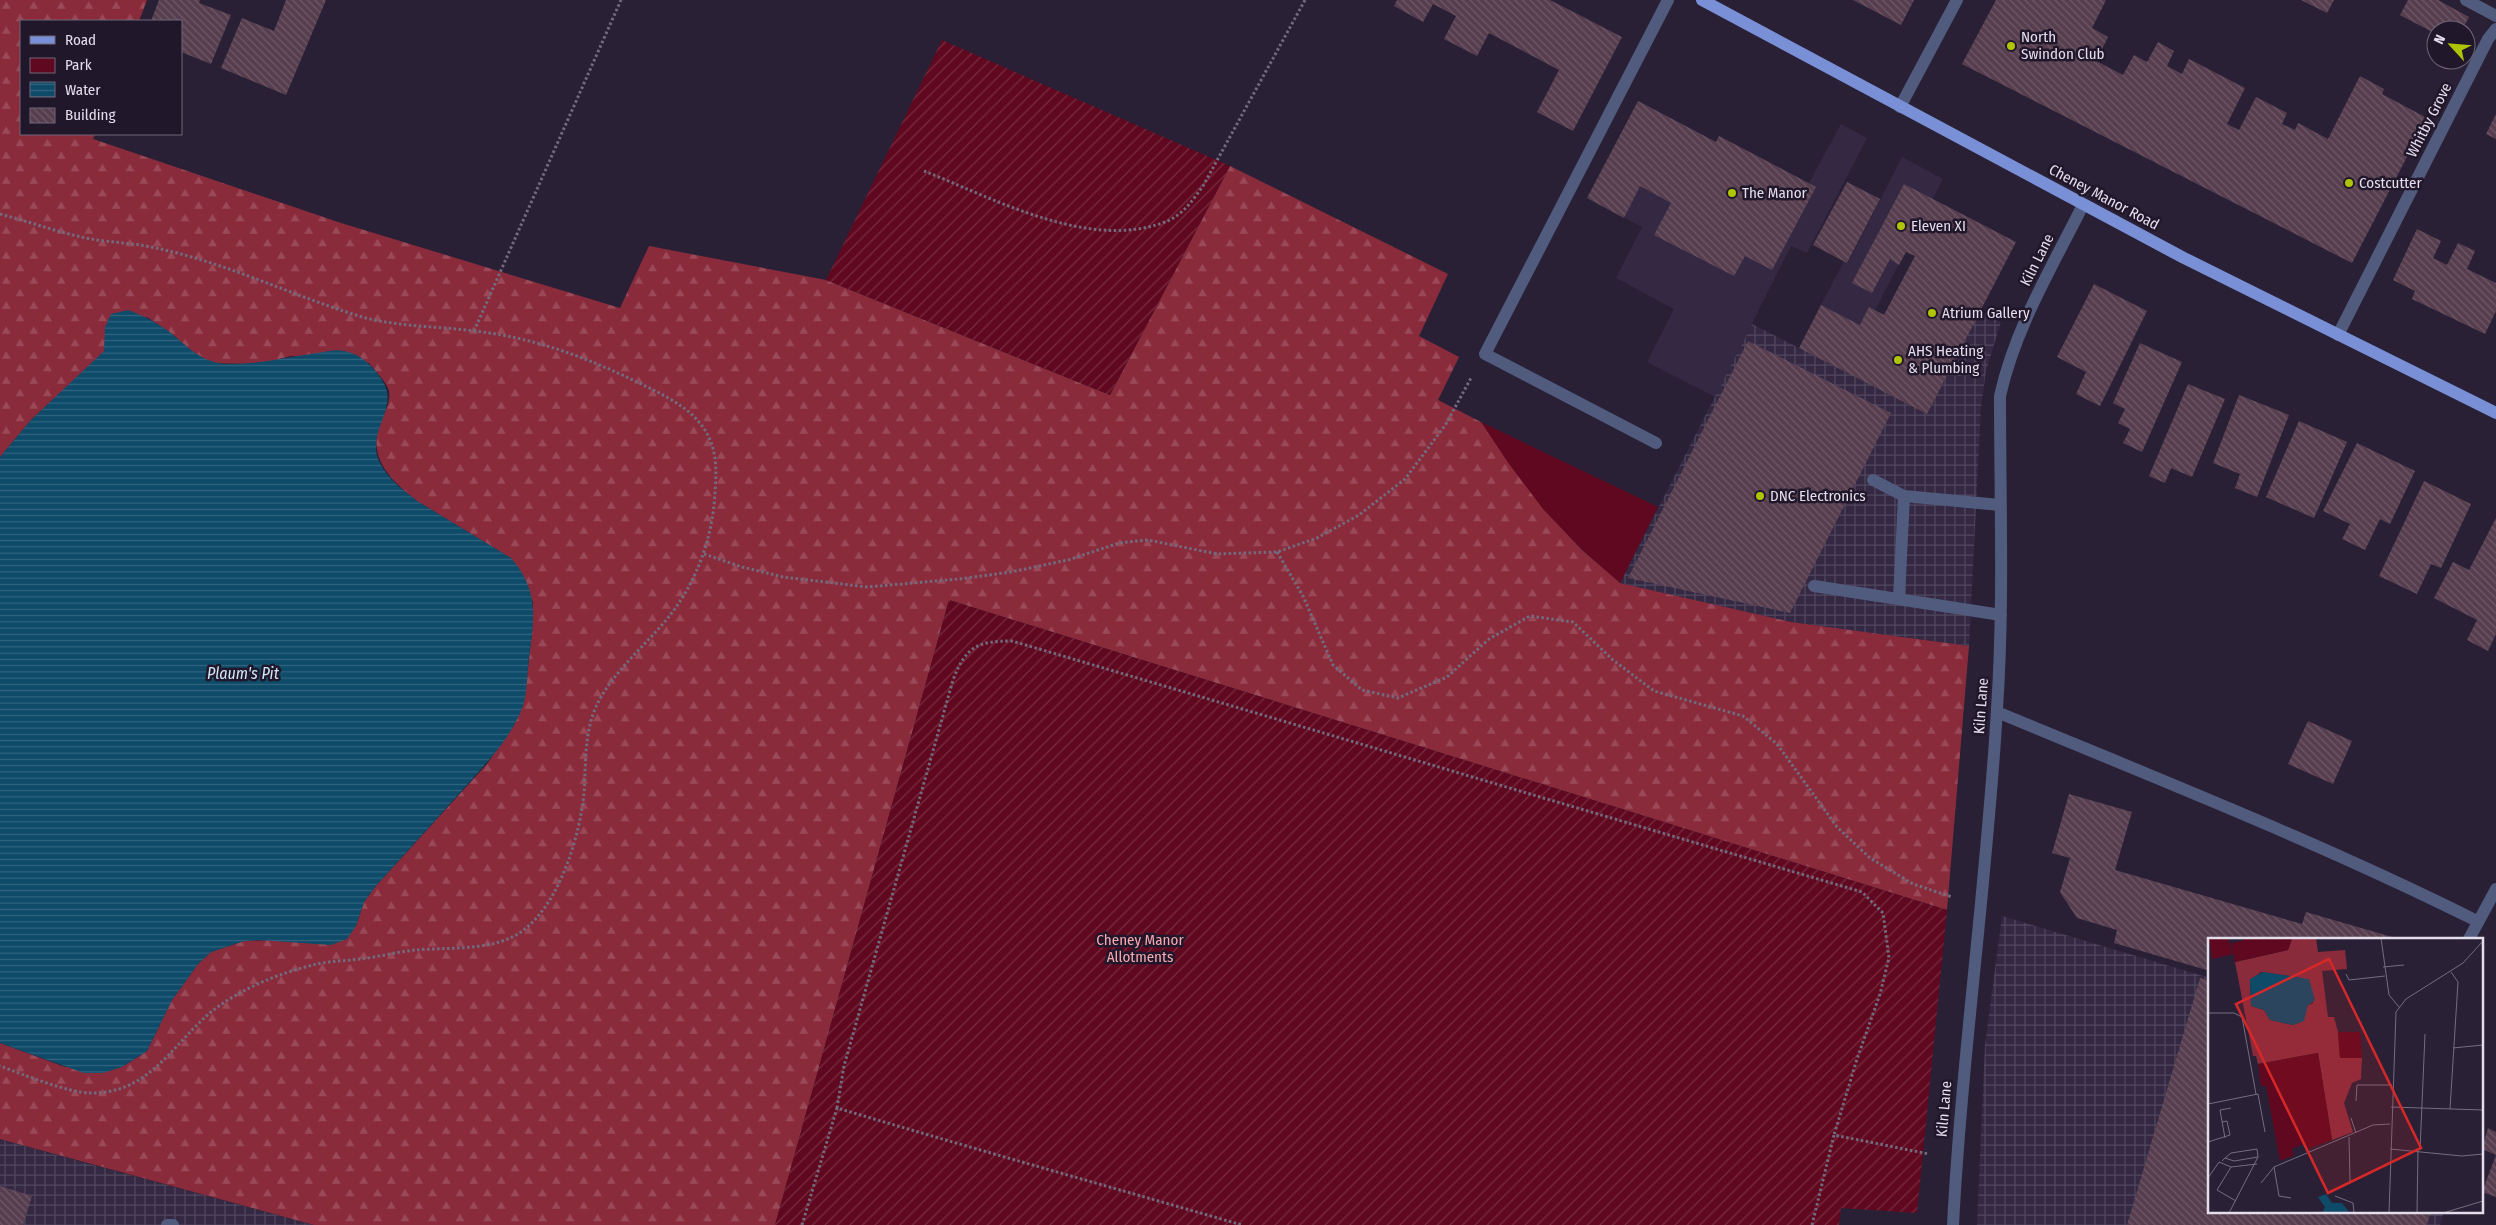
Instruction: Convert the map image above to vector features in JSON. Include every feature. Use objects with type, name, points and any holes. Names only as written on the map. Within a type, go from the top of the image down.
[{"type":"main road","name":"Cheney Manor Road","points":[[1702,0],[2083,205],[2496,413]]},
{"type":"street","points":[[1656,443],[1485,354],[1668,0]]},
{"type":"street","points":[[1900,107],[1957,0]]},
{"type":"street","points":[[2466,0],[2496,16]]},
{"type":"street","name":"Whitby Grove","points":[[2338,335],[2493,37]]},
{"type":"street","name":"Kiln Lane","points":[[1953,1225],[1956,1160],[1981,906],[1997,712],[2001,615],[2000,396],[2007,364],[2025,321],[2083,205]]},
{"type":"street","points":[[1873,480],[1904,496],[2000,506]]},
{"type":"street","points":[[1899,598],[1904,496]]},
{"type":"street","points":[[1814,586],[2001,615]]},
{"type":"street","points":[[1997,712],[2259,822],[2428,897],[2477,921]]},
{"type":"street","points":[[2469,938],[2496,889]]},
{"type":"street","points":[[167,1225],[173,1225]]},
{"type":"path","points":[[474,330],[621,0]]},
{"type":"path","points":[[924,171],[1048,220],[1071,226],[1098,231],[1132,231],[1167,222],[1188,207],[1204,186],[1305,0]]},
{"type":"path","points":[[0,214],[90,239],[156,248],[250,276],[366,318],[407,326],[474,330],[518,338],[570,352],[664,395],[698,420],[710,440],[717,459],[714,506],[704,554],[672,612],[614,678],[595,709],[586,742],[583,798],[579,827],[562,874],[547,903],[526,928],[510,937],[487,944],[412,950],[316,964],[263,980],[212,1012],[167,1058],[145,1076],[124,1089],[87,1093],[0,1066]]},
{"type":"path","points":[[704,554],[742,568],[783,577],[867,586],[959,579],[1011,572],[1068,560],[1119,543],[1148,540],[1217,554],[1277,552],[1317,538],[1359,515],[1405,479],[1446,424],[1485,354]]},
{"type":"path","points":[[1277,552],[1303,596],[1333,665],[1362,690],[1398,698],[1446,677],[1489,639],[1530,616],[1573,622],[1613,660],[1654,691],[1743,716],[1777,744],[1837,827],[1870,858],[1913,884],[1981,906]]},
{"type":"path","points":[[802,1225],[837,1108],[844,1066],[956,672],[968,652],[988,641],[1012,641],[1862,892],[1883,914],[1889,958],[1880,994],[1854,1068],[1834,1135],[1812,1225]]},
{"type":"path","points":[[837,1108],[1042,1170],[1090,1180],[1242,1225]]},
{"type":"path","points":[[1834,1135],[1956,1160]]},
{"type":"shaded area","points":[[1638,101],[1716,142],[1719,136],[1809,183],[1841,124],[1867,138],[1807,253],[1791,246],[1715,397],[1647,362],[1674,309],[1616,278],[1642,227],[1587,198]]},
{"type":"shaded area","points":[[1902,157],[1943,179],[1875,310],[1869,308],[1860,325],[1821,305],[1844,261],[1848,263]]},
{"type":"shaded area","points":[[1906,273],[2001,322],[1986,371],[1981,407],[1969,646],[1791,622],[1620,583],[1752,324],[1838,368],[1869,307],[1884,315]]},
{"type":"shaded area","points":[[2002,916],[2208,977],[2208,1212],[2444,1212],[2440,1225],[1977,1225],[1985,1045]]},
{"type":"shaded area","points":[[0,1139],[60,1156],[314,1225],[0,1225]]},
{"type":"green space","points":[[0,0],[147,0],[139,20],[20,20],[20,135],[95,135],[93,139],[341,223],[620,308],[649,246],[826,280],[1110,395],[1230,166],[1448,274],[1419,336],[1459,357],[1438,400],[1481,422],[1509,464],[1543,509],[1582,550],[1620,583],[1791,622],[1969,646],[1947,910],[949,600],[775,1225],[314,1225],[0,1139],[0,1043],[65,1067],[122,1067],[147,1051],[172,1000],[198,964],[211,952],[244,941],[277,940],[292,942],[356,926],[364,902],[375,887],[487,764],[513,727],[525,694],[532,633],[533,602],[511,558],[417,501],[398,485],[383,467],[377,446],[377,434],[388,403],[389,391],[383,380],[369,363],[291,356],[271,361],[244,364],[212,363],[195,354],[172,334],[147,317],[105,341],[105,351],[31,420],[0,457]]},
{"type":"green space","points":[[942,40],[1230,166],[1110,395],[826,280]]},
{"type":"green space","points":[[1481,422],[1658,507],[1620,583],[1571,539],[1535,500],[1511,468]]},
{"type":"green space","name":"Cheney Manor Allotments","points":[[949,600],[1947,910],[1917,1213],[1841,1208],[1839,1225],[775,1225]]},
{"type":"water","name":"Plaum's Pit","points":[[128,310],[161,326],[197,354],[218,363],[250,363],[338,350],[356,355],[366,361],[382,380],[387,390],[385,410],[376,441],[376,452],[383,469],[396,484],[417,501],[511,558],[526,580],[530,590],[533,624],[525,699],[518,718],[498,749],[375,887],[364,902],[356,926],[347,939],[331,945],[259,940],[244,941],[211,952],[198,964],[172,1000],[147,1051],[122,1067],[103,1073],[84,1073],[0,1043],[0,457],[31,420],[104,351],[105,327],[111,314]]},
{"type":"building","points":[[159,0],[200,0],[199,3],[231,15],[211,64],[182,52],[182,20],[151,20]]},
{"type":"building","points":[[286,0],[326,0],[286,95],[221,68],[242,18],[274,31]]},
{"type":"building","points":[[1397,0],[1550,0],[1622,37],[1573,131],[1537,112],[1559,70],[1489,33],[1477,56],[1444,39],[1456,16],[1433,4],[1423,22],[1394,6]]},
{"type":"building","points":[[1853,0],[1914,0],[1901,25]]},
{"type":"building","points":[[1996,0],[2106,0],[2092,28],[2108,37],[2096,61],[2123,75],[2134,55],[2147,62],[2158,42],[2174,51],[2167,66],[2182,74],[2189,59],[2245,88],[2227,124],[2239,130],[2256,97],[2287,113],[2282,124],[2295,130],[2298,123],[2328,139],[2360,76],[2384,89],[2382,94],[2427,118],[2352,263],[1962,64]]},
{"type":"building","points":[[2301,0],[2334,0],[2327,13]]},
{"type":"building","points":[[2408,0],[2438,0],[2469,17],[2467,20],[2426,20],[2426,29],[2400,15]]},
{"type":"building","name":"The Manor","points":[[1638,101],[1716,142],[1719,136],[1816,187],[1772,270],[1745,256],[1734,276],[1654,235],[1671,203],[1640,186],[1624,218],[1587,198]]},
{"type":"building","points":[[2496,114],[2496,139],[2486,134]]},
{"type":"building","points":[[1847,182],[1880,199],[1847,263],[1813,245]]},
{"type":"building","points":[[1904,184],[2016,242],[1927,414],[1799,348],[1821,305],[1860,325],[1869,307],[1884,315],[1915,256],[1906,252],[1899,265],[1890,259],[1872,293],[1852,283]]},
{"type":"building","points":[[2417,229],[2441,241],[2433,258],[2447,265],[2458,243],[2475,251],[2467,269],[2496,283],[2496,311],[2485,334],[2412,299],[2415,291],[2393,280]]},
{"type":"building","points":[[2094,284],[2147,311],[2100,406],[2076,394],[2086,372],[2057,357]]},
{"type":"building","name":"DNC Electronics","points":[[1748,341],[1891,413],[1790,613],[1628,578]]},
{"type":"building","points":[[2140,343],[2182,362],[2142,452],[2123,443],[2130,429],[2118,423],[2125,409],[2113,403]]},
{"type":"building","points":[[2188,384],[2225,399],[2192,477],[2171,468],[2165,483],[2149,476]]},
{"type":"building","points":[[2239,395],[2289,415],[2257,497],[2235,488],[2240,474],[2213,463]]},
{"type":"building","points":[[2299,421],[2347,442],[2314,518],[2266,497]]},
{"type":"building","points":[[2357,443],[2415,471],[2390,524],[2380,519],[2365,550],[2342,539],[2350,524],[2323,511]]},
{"type":"building","points":[[2424,481],[2471,504],[2441,568],[2431,564],[2417,594],[2379,576]]},
{"type":"building","points":[[2496,518],[2496,634],[2488,651],[2467,640],[2477,620],[2434,598],[2453,562],[2469,570]]},
{"type":"building","points":[[2308,721],[2352,741],[2333,784],[2288,764]]},
{"type":"building","points":[[2069,794],[2132,812],[2115,870],[2302,924],[2306,912],[2396,938],[2208,938],[2208,970],[2114,943],[2117,930],[2077,918],[2060,892],[2070,858],[2052,853]]},
{"type":"building","points":[[2200,978],[2208,980],[2208,1212],[2431,1212],[2427,1225],[2127,1225]]},
{"type":"building","points":[[2488,1128],[2496,1132],[2496,1155],[2484,1150]]},
{"type":"building","points":[[2496,1155],[2496,1197],[2484,1193],[2484,1187]]},
{"type":"building","points":[[0,1186],[32,1196],[23,1225],[0,1225]]},
{"type":"place","name":"North Swindon Club","points":[[2011,46]]},
{"type":"place","name":"Costcutter","points":[[2349,183]]},
{"type":"place","name":"The Manor","points":[[1732,193]]},
{"type":"place","name":"Eleven XI","points":[[1901,226]]},
{"type":"place","name":"Atrium Gallery","points":[[1932,313]]},
{"type":"place","name":"AHS Heating & Plumbing","points":[[1898,360]]},
{"type":"place","name":"DNC Electronics","points":[[1760,496]]}]
